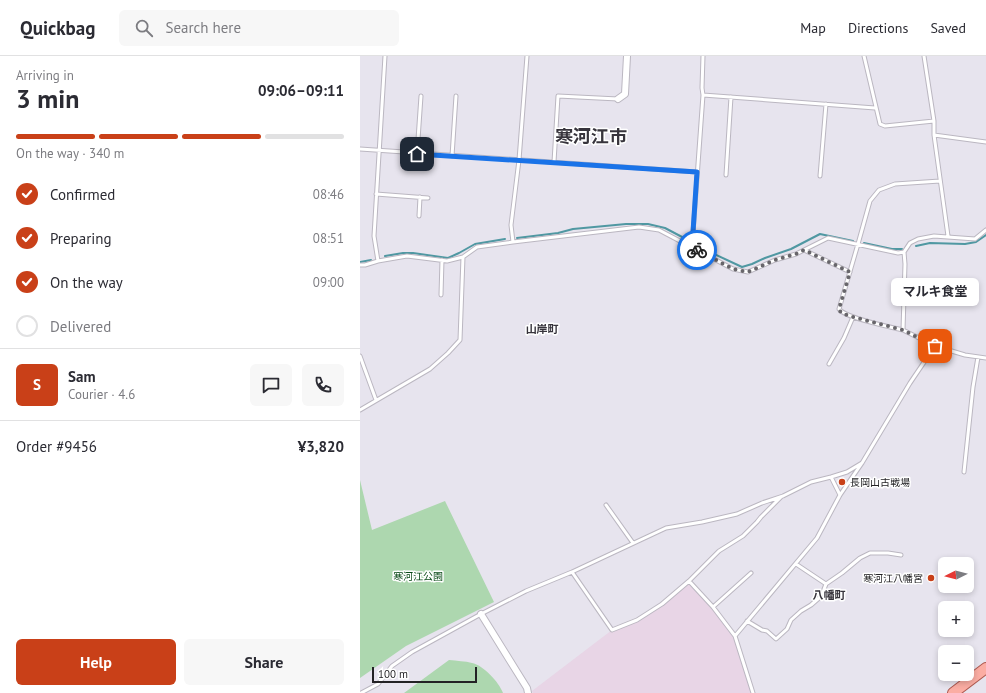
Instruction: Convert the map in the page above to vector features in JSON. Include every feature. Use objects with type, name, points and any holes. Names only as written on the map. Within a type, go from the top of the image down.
[{"type":"main road","points":[[953,693],[986,668]]},
{"type":"street","points":[[618,99],[625,94],[627,56]]},
{"type":"street","points":[[481,614],[518,672],[528,693]]},
{"type":"lane","points":[[378,261],[374,236],[385,56]]},
{"type":"lane","points":[[513,242],[511,225],[519,160],[527,56]]},
{"type":"lane","points":[[692,247],[703,95],[703,56]]},
{"type":"lane","points":[[864,56],[880,124],[885,126],[934,121]]},
{"type":"lane","points":[[924,56],[934,121],[934,136],[948,236]]},
{"type":"lane","points":[[703,95],[876,108]]},
{"type":"lane","points":[[417,154],[421,96]]},
{"type":"lane","points":[[452,156],[456,96]]},
{"type":"lane","points":[[554,162],[558,96],[618,99]]},
{"type":"lane","points":[[726,176],[731,97]]},
{"type":"lane","points":[[820,176],[826,104]]},
{"type":"lane","points":[[934,136],[986,142]]},
{"type":"lane","points":[[360,149],[697,172]]},
{"type":"lane","points":[[940,180],[895,184],[879,190],[870,201],[839,309],[841,313],[853,317],[903,330],[935,346],[965,355],[986,358]]},
{"type":"lane","points":[[376,194],[428,198]]},
{"type":"lane","points":[[419,216],[420,197]]},
{"type":"lane","points":[[360,265],[407,256],[447,261],[463,257],[478,247],[639,227],[659,230],[733,269],[748,272],[775,260],[796,254],[828,238],[898,253],[904,252]]},
{"type":"lane","points":[[903,330],[904,252],[910,243],[918,239],[934,236],[975,239],[986,230]]},
{"type":"lane","points":[[804,250],[850,272]]},
{"type":"lane","points":[[360,410],[430,369],[460,340],[463,257]]},
{"type":"lane","points":[[441,295],[442,260]]},
{"type":"lane","points":[[829,364],[844,338],[853,317]]},
{"type":"lane","points":[[735,636],[818,538],[840,495],[862,464],[910,383],[935,346]]},
{"type":"lane","points":[[360,356],[376,400]]},
{"type":"lane","points":[[964,472],[978,357]]},
{"type":"lane","points":[[361,693],[378,684],[392,666],[412,652],[526,591],[572,572],[666,528],[737,514],[783,496],[811,482],[831,478],[862,464]]},
{"type":"lane","points":[[831,478],[840,495]]},
{"type":"lane","points":[[572,572],[612,630],[637,620],[662,604],[719,551],[742,536],[783,496]]},
{"type":"lane","points":[[606,505],[633,543]]},
{"type":"lane","points":[[747,621],[762,630],[767,631],[776,639],[787,629],[791,620],[819,598],[826,584],[842,574],[860,558],[870,553],[901,555]]},
{"type":"lane","points":[[796,564],[826,584]]},
{"type":"lane","points":[[712,607],[751,573]]},
{"type":"lane","points":[[689,580],[735,636],[753,693]]},
{"type":"shaded area","points":[[689,581],[735,636],[753,693],[533,693],[532,691],[612,630],[637,620],[662,604]]},
{"type":"green space","name":"寒河江公園","points":[[360,480],[372,530],[445,501],[494,602],[406,646],[360,678]]},
{"type":"green space","points":[[449,660],[469,662],[486,670],[503,693],[404,693]]},
{"type":"waterway","points":[[517,238],[558,233],[573,229],[626,224],[648,224],[665,228],[684,238]]},
{"type":"waterway","points":[[697,246],[742,267],[791,249],[820,234],[853,241]]},
{"type":"waterway","points":[[916,246],[930,243],[965,244],[976,242],[986,235]]},
{"type":"waterway","points":[[385,256],[413,253],[448,258],[475,244],[505,239]]},
{"type":"waterway","points":[[864,243],[892,249],[902,249]]},
{"type":"waterway","points":[[360,262],[371,260]]},
{"type":"way so far","points":[[697,250],[733,269],[748,272],[775,260],[804,250],[850,272],[839,309],[841,313],[903,330],[935,346]]},
{"type":"place","name":"マルキ食堂","points":[[935,346]]},
{"type":"place","name":"長岡山古戦場","points":[[842,482]]},
{"type":"place","name":"寒河江八幡宮","points":[[931,578]]},
{"type":"district","name":"寒河江市","points":[[591,137]]},
{"type":"district","name":"山岸町","points":[[542,329]]},
{"type":"district","name":"八幡町","points":[[829,595]]},
{"type":"route","points":[[417,154],[697,172],[692,247],[697,250]]}]
